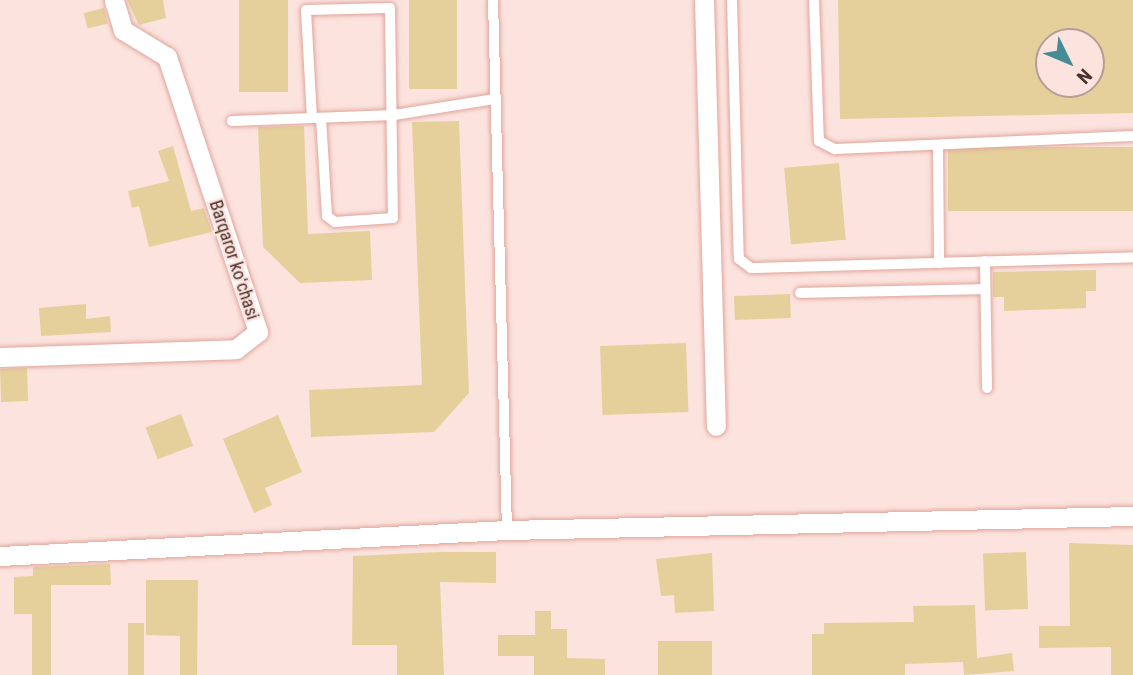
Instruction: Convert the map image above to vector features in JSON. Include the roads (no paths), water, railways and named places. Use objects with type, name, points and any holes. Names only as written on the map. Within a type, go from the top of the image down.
[{"type":"street","name":"Barqaror koʻchasi","points":[[0,357],[236,349],[258,332],[167,57],[123,30],[114,0]]},
{"type":"street","points":[[704,0],[716,426]]},
{"type":"street","points":[[0,555],[507,530],[1133,516]]},
{"type":"lane","points":[[493,0],[507,530]]},
{"type":"lane","points":[[732,0],[739,259],[751,268],[1133,257]]},
{"type":"lane","points":[[814,0],[819,141],[835,149],[1133,136]]},
{"type":"lane","points":[[310,5],[390,8],[394,114],[393,218],[335,222],[327,216],[316,118],[310,5]]},
{"type":"lane","points":[[232,121],[394,114],[495,99]]},
{"type":"lane","points":[[938,145],[939,263]]},
{"type":"lane","points":[[985,261],[986,388]]},
{"type":"lane","points":[[800,293],[985,289]]}]
